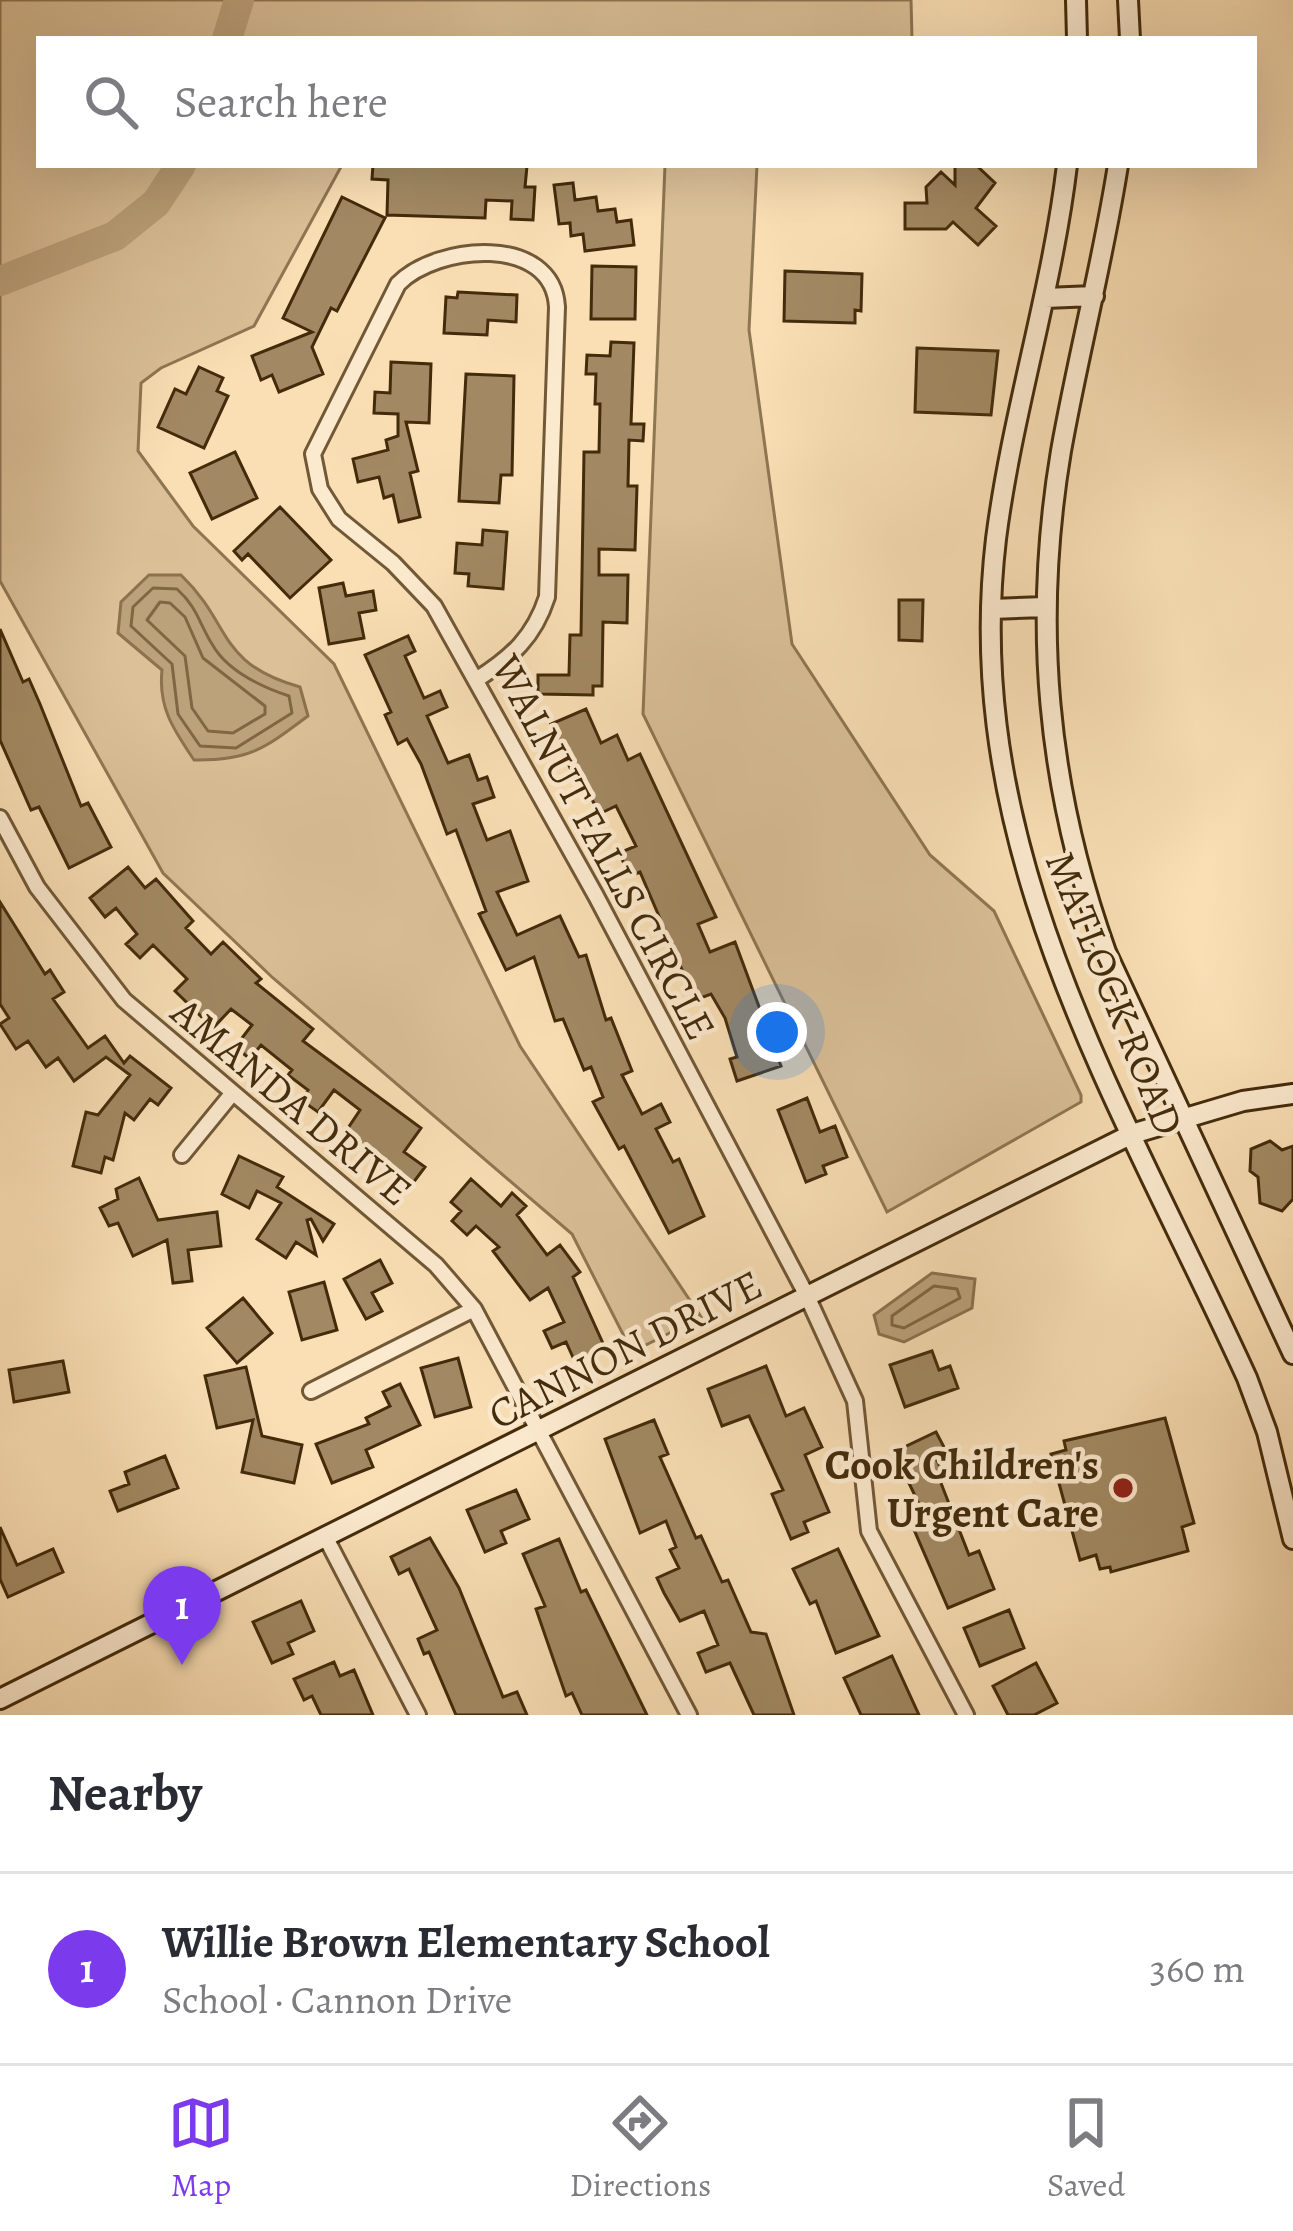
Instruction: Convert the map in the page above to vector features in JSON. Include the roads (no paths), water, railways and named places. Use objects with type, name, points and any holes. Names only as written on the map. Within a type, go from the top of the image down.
[{"type":"main road","points":[[1076,0],[1077,36]]},
{"type":"main road","points":[[1128,0],[1130,36]]},
{"type":"main road","name":"MATLOCK ROAD","points":[[1067,168],[1045,298],[1009,461],[992,609],[993,698],[1014,837],[1037,918],[1247,1378],[1267,1432],[1293,1540]]},
{"type":"main road","name":"MATLOCK ROAD","points":[[1117,168],[1061,451],[1045,607],[1051,745],[1082,884],[1106,952],[1293,1354]]},
{"type":"main road","points":[[1045,298],[1094,296]]},
{"type":"main road","points":[[992,609],[1045,607]]},
{"type":"main road","name":"CANNON DRIVE","points":[[0,1699],[327,1540],[1132,1134],[1243,1100],[1293,1094]]},
{"type":"street","name":"WALNUT FALLS CIRCLE","points":[[476,680],[510,658],[538,626],[547,597],[557,307],[556,285],[544,267],[521,258],[461,255],[414,267],[398,284],[313,454],[320,490],[339,519],[393,562],[434,606],[807,1296],[855,1401],[869,1531],[966,1715]]},
{"type":"street","name":"AMANDA DRIVE","points":[[0,818],[37,887],[82,953],[164,1040],[436,1265],[474,1309],[689,1715]]},
{"type":"street","points":[[182,1155],[231,1094]]},
{"type":"street","points":[[311,1391],[474,1309]]},
{"type":"street","points":[[327,1540],[418,1715]]},
{"type":"water","points":[[149,575],[181,575],[239,654],[273,677],[300,687],[308,716],[256,750],[194,760],[165,707],[162,670],[118,633],[121,602]]},
{"type":"water","points":[[932,1273],[975,1279],[972,1308],[904,1342],[879,1334],[874,1315]]},
{"type":"waterway","points":[[228,36],[239,0]]},
{"type":"waterway","points":[[0,281],[115,236],[156,203],[179,168]]},
{"type":"place","name":"Cook Children's Urgent Care","points":[[1123,1488]]},
{"type":"place","name":"Willie Brown Elementary School","points":[[182,1665]]}]
